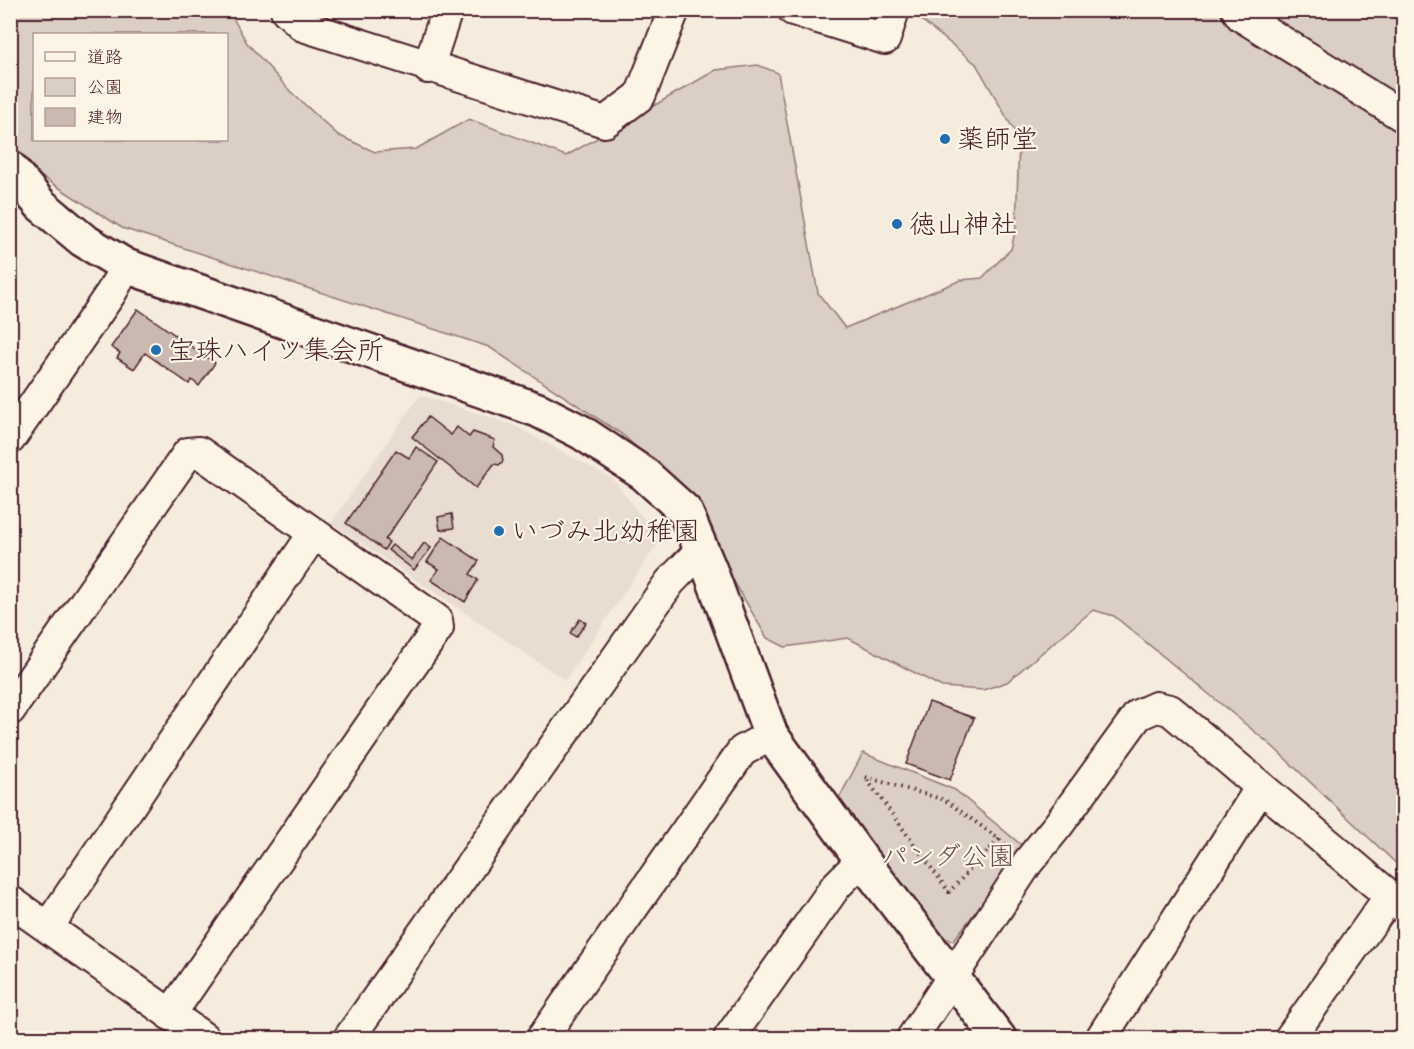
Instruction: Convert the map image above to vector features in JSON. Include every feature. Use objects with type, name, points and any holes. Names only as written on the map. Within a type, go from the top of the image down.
[{"type":"street","points":[[286,10],[303,26],[428,68],[604,122],[640,96],[674,10]]},
{"type":"street","points":[[428,68],[447,10]]},
{"type":"street","points":[[793,10],[885,39],[894,10]]},
{"type":"street","points":[[1237,10],[1241,16],[1404,117]]},
{"type":"street","points":[[10,168],[41,206],[83,240],[126,266],[537,410],[581,432],[644,474],[685,511],[702,549],[771,735],[862,861],[999,1038]]},
{"type":"street","points":[[10,439],[111,293],[126,266]]},
{"type":"street","points":[[10,710],[188,453],[199,452],[437,620],[438,628],[170,1015]]},
{"type":"street","points":[[48,927],[314,533]]},
{"type":"street","points":[[349,1038],[670,582],[702,549]]},
{"type":"street","points":[[912,1038],[1028,862],[1059,824],[1138,715],[1156,707],[1170,710],[1397,902],[1290,1038]]},
{"type":"street","points":[[542,1038],[742,752],[771,735]]},
{"type":"street","points":[[1101,1038],[1261,787]]},
{"type":"street","points":[[729,1038],[836,886],[862,861]]},
{"type":"street","points":[[10,901],[204,1038]]},
{"type":"path","points":[[999,839],[950,892],[865,777],[945,800],[999,839],[1028,862]]},
{"type":"shaded area","name":"いづみ北幼稚園","points":[[420,395],[511,424],[613,479],[660,540],[565,680],[331,523]]},
{"type":"green space","points":[[11,11],[229,11],[247,43],[290,91],[338,135],[375,152],[416,149],[469,119],[566,156],[716,70],[758,65],[778,73],[818,293],[845,328],[961,280],[982,278],[1011,249],[1016,228],[1019,139],[976,64],[910,11],[1403,11],[1403,870],[1272,746],[1114,616],[1093,610],[1007,682],[983,690],[942,687],[848,638],[785,647],[767,638],[677,484],[623,435],[489,347],[122,228],[28,168],[11,140]]},
{"type":"green space","name":"パンダ公園","points":[[863,753],[955,790],[1025,848],[953,941],[937,936],[836,804]]},
{"type":"building","name":"宝珠ハイツ集会所","points":[[138,309],[215,363],[199,386],[192,380],[189,384],[145,353],[134,369],[117,358],[120,353],[111,347]]},
{"type":"building","points":[[428,417],[451,435],[457,427],[469,437],[473,432],[495,440],[493,447],[502,455],[503,461],[499,465],[494,464],[476,488],[412,437]]},
{"type":"building","points":[[416,447],[438,462],[385,540],[389,542],[384,550],[346,523],[396,450],[409,458]]},
{"type":"building","points":[[452,514],[454,528],[440,530],[438,517]]},
{"type":"building","points":[[443,537],[479,561],[470,574],[478,580],[465,602],[431,580],[439,569],[427,562]]},
{"type":"building","points":[[424,543],[431,548],[414,570],[388,550],[392,545],[412,560]]},
{"type":"building","points":[[580,619],[586,623],[576,637],[570,633]]},
{"type":"building","points":[[929,702],[974,718],[950,780],[906,764]]},
{"type":"place","name":"薬師堂","points":[[945,139]]},
{"type":"place","name":"徳山神社","points":[[897,224]]},
{"type":"place","name":"宝珠ハイツ集会所","points":[[156,350]]},
{"type":"place","name":"いづみ北幼稚園","points":[[499,531]]}]
